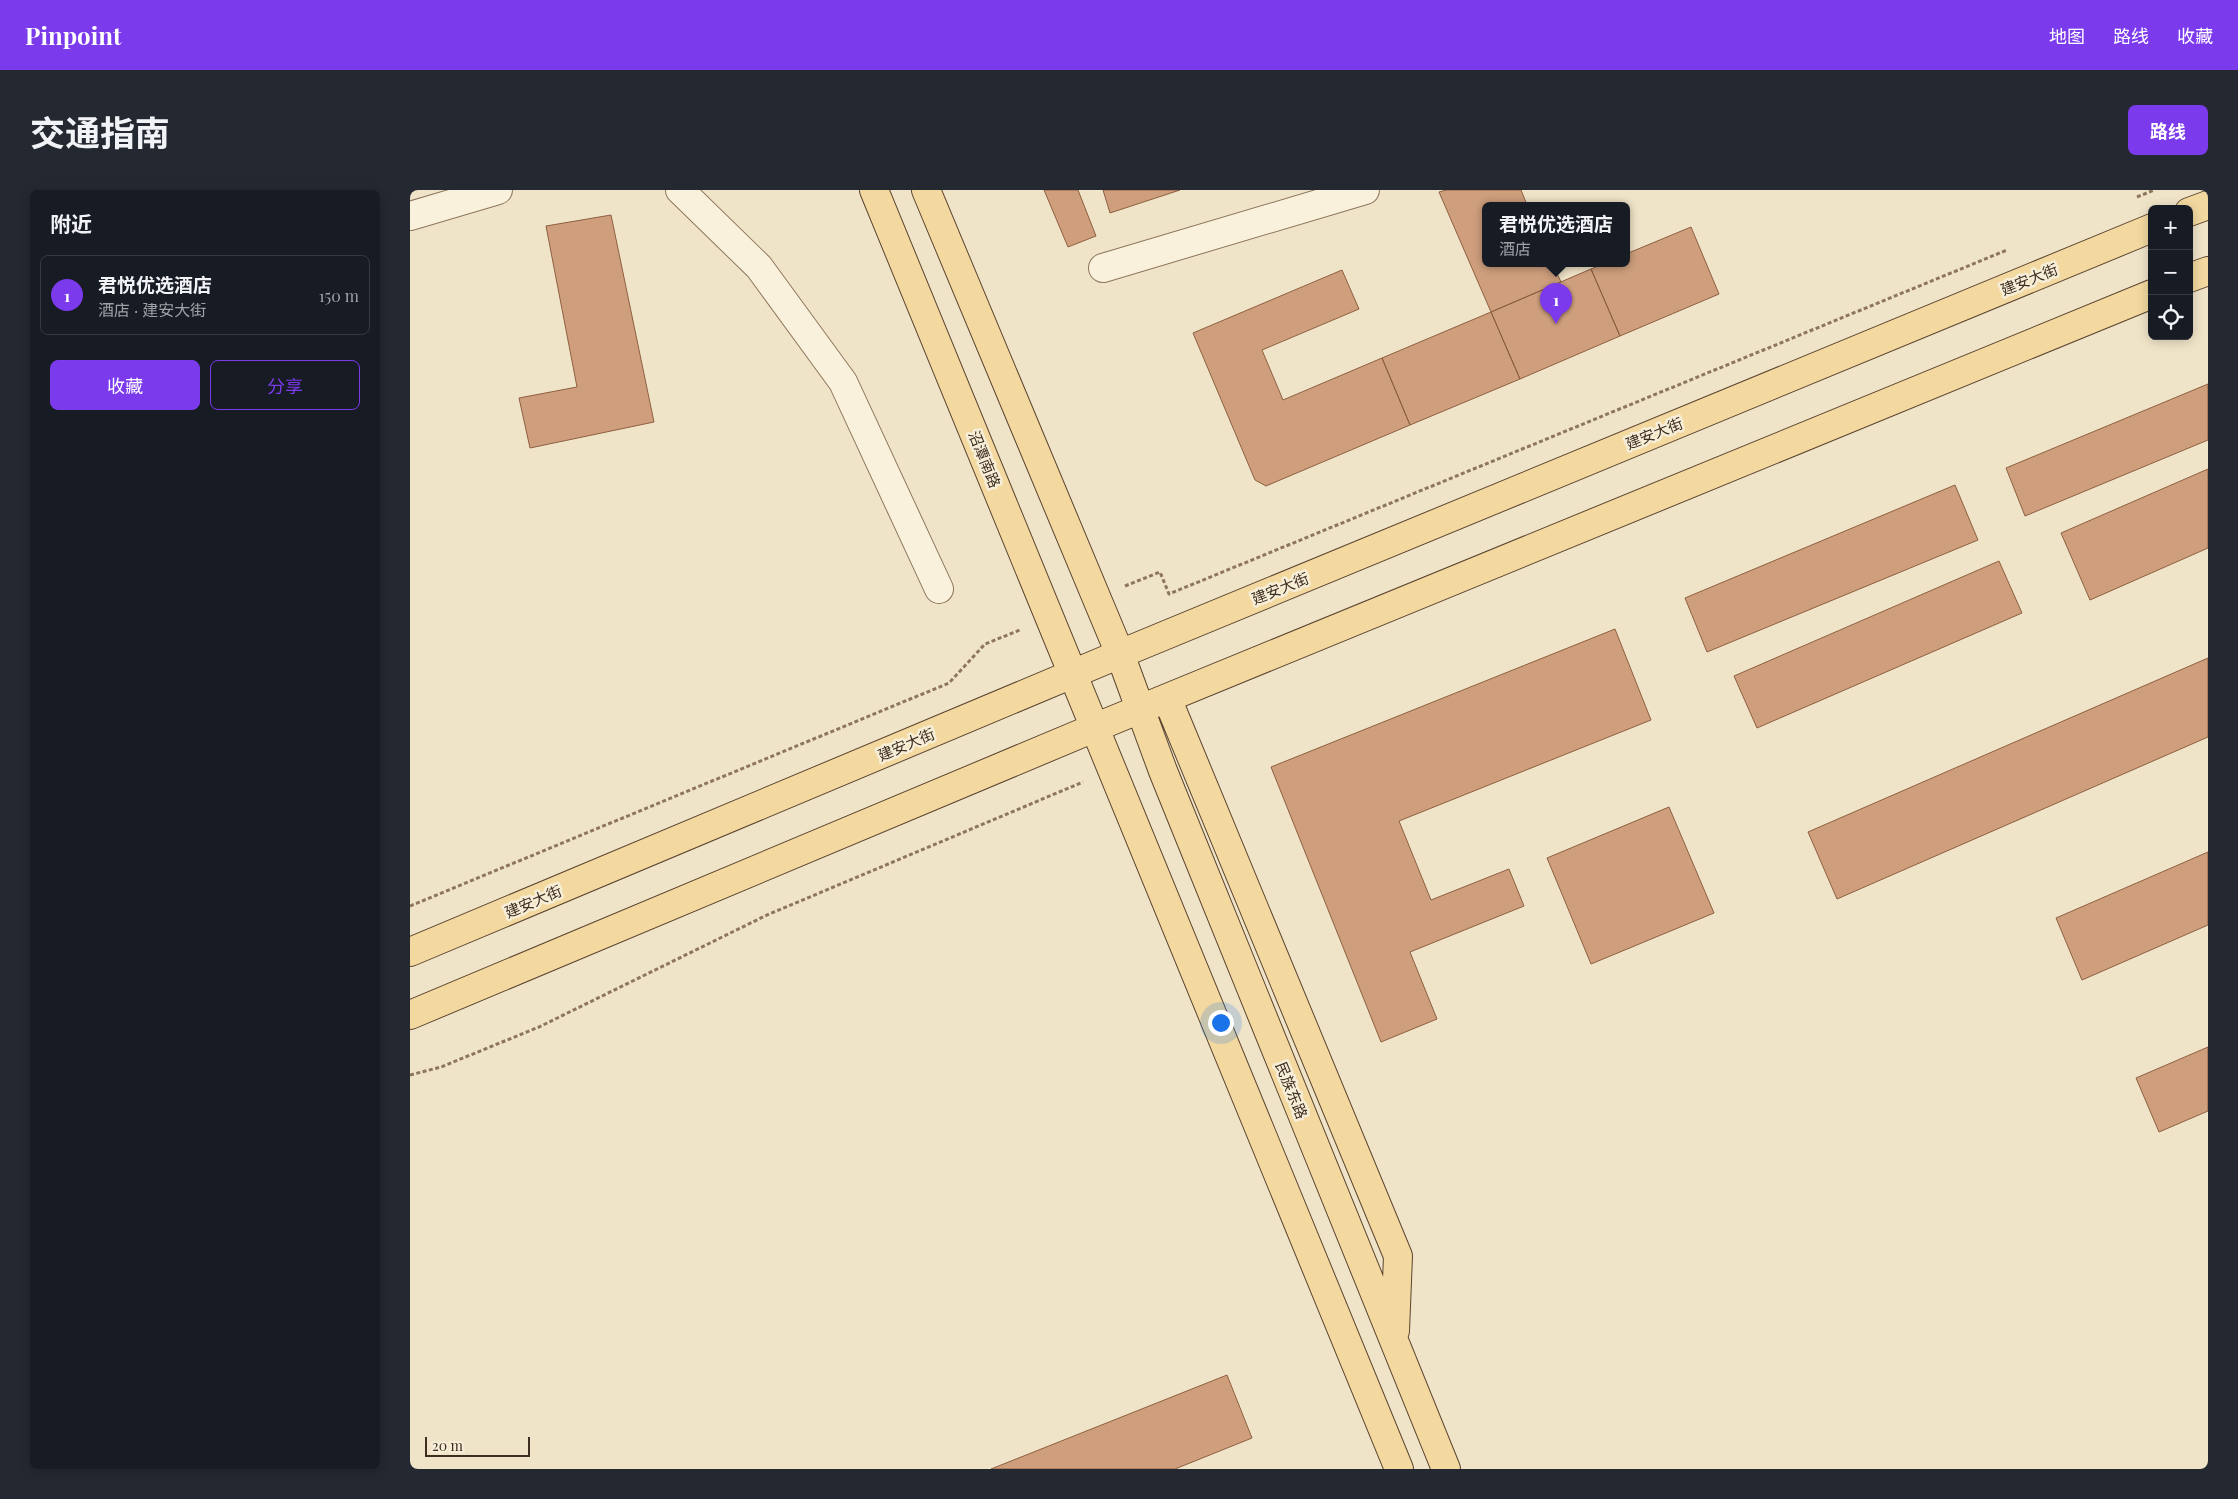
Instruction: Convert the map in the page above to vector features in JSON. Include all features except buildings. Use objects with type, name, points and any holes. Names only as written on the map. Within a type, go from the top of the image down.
[{"type":"main road","name":"沼潭南路","points":[[874,190],[1094,728]]},
{"type":"main road","points":[[926,190],[1097,598],[1140,710]]},
{"type":"main road","points":[[2193,211],[2208,205]]},
{"type":"main road","name":"建安大街","points":[[410,952],[1120,654],[2148,230]]},
{"type":"main road","points":[[2193,277],[2208,271]]},
{"type":"main road","points":[[410,1014],[1094,728],[2150,295]]},
{"type":"main road","points":[[1167,698],[1398,1256],[1395,1342]]},
{"type":"main road","name":"民族东路","points":[[1140,710],[1446,1469]]},
{"type":"main road","points":[[1094,728],[1399,1469]]},
{"type":"street","points":[[410,216],[498,190]]},
{"type":"street","points":[[680,190],[759,267],[843,382],[939,589]]},
{"type":"street","points":[[1103,268],[1366,190]]},
{"type":"path","points":[[2135,198],[2154,190]]},
{"type":"path","points":[[1097,598],[1160,572],[1169,594],[2016,247]]},
{"type":"path","points":[[410,906],[949,683],[985,644],[1050,618]]},
{"type":"path","points":[[410,1075],[441,1067],[539,1027],[767,915],[1111,770]]},
{"type":"place","name":"君悦优选酒店","points":[[1556,324]]}]
